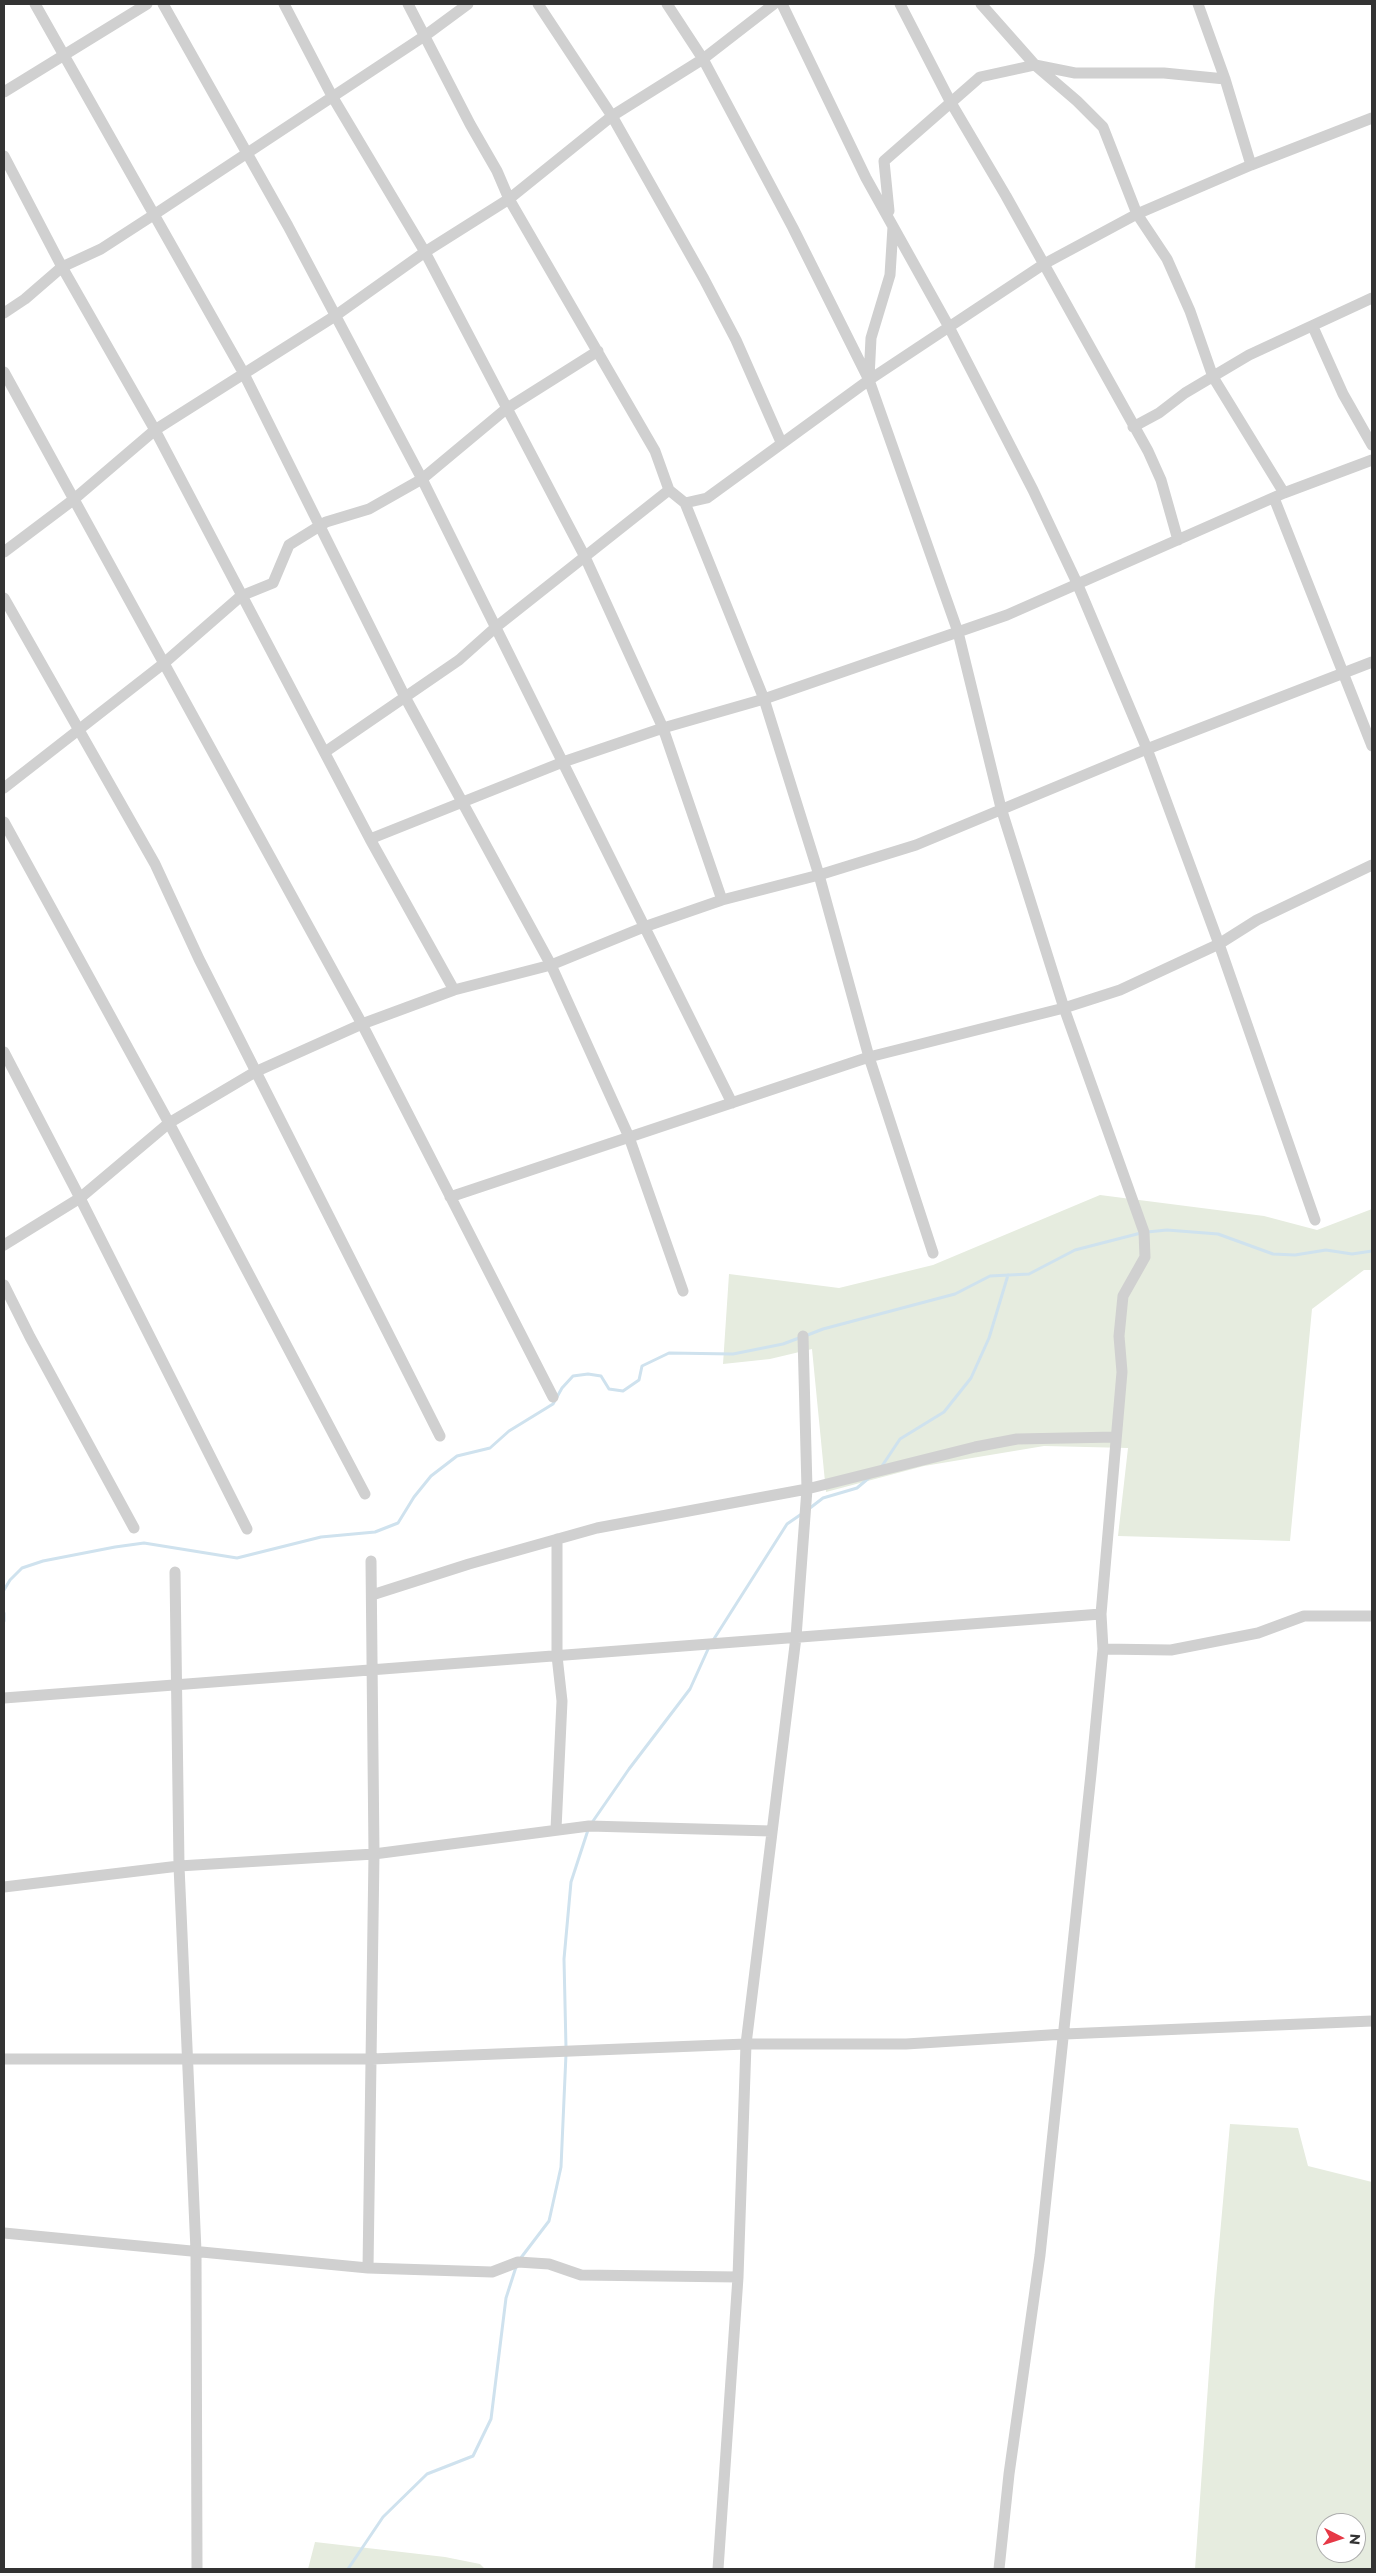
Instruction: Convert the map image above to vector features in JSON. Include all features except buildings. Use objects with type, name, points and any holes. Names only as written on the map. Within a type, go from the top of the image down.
[{"type":"street","points":[[35,4],[243,372],[405,697],[464,802],[551,965],[629,1137],[683,1291]]},
{"type":"street","points":[[4,92],[146,4]]},
{"type":"street","points":[[163,4],[335,316],[422,479],[732,1103]]},
{"type":"street","points":[[284,4],[332,96],[425,252],[585,557],[663,728],[722,900]]},
{"type":"street","points":[[408,4],[426,35],[470,124],[497,171],[509,199],[655,451],[669,490],[685,503],[764,699],[819,876],[870,1057],[933,1253]]},
{"type":"street","points":[[4,313],[25,299],[62,266],[101,249],[426,35],[468,4]]},
{"type":"street","points":[[538,4],[612,116],[704,279],[736,340],[781,442]]},
{"type":"street","points":[[667,4],[703,59],[797,236],[869,380],[958,632],[1001,808],[1064,1008],[1144,1232],[1145,1257],[1123,1296],[1118,1336],[1122,1372],[1101,1614],[1102,1649],[1065,2034],[1038,2265],[1009,2474],[1000,2569]]},
{"type":"street","points":[[4,552],[73,500],[155,430],[243,372],[335,316],[425,252],[509,199],[612,116],[703,59],[774,4]]},
{"type":"street","points":[[782,4],[866,178],[949,327],[1033,490],[1077,584],[1147,749],[1219,944],[1315,1220]]},
{"type":"street","points":[[900,4],[950,101],[1044,264],[1148,451],[1160,480],[1178,540]]},
{"type":"street","points":[[981,4],[1035,65],[1077,101],[1103,127],[1138,214],[1168,259],[1190,311],[1214,377],[1279,496],[1343,674],[1372,746]]},
{"type":"street","points":[[1198,4],[1225,79],[1251,165]]},
{"type":"street","points":[[869,380],[871,338],[890,275],[893,226],[886,200],[884,161],[931,122],[950,101],[980,77],[1035,65],[1075,73],[1164,73],[1225,79]]},
{"type":"street","points":[[685,503],[706,498],[869,380],[1044,264],[1138,214],[1251,165],[1372,118]]},
{"type":"street","points":[[4,156],[62,266],[155,430],[370,839],[454,990]]},
{"type":"street","points":[[1133,427],[1160,414],[1185,393],[1249,355],[1313,327],[1372,298]]},
{"type":"street","points":[[1313,327],[1343,394],[1372,445]]},
{"type":"street","points":[[4,788],[163,664],[241,596],[273,583],[288,545],[320,525],[369,509],[422,479],[506,409],[598,351]]},
{"type":"street","points":[[4,372],[362,1024],[553,1397]]},
{"type":"street","points":[[370,839],[563,762],[663,728],[764,699],[1007,615],[1279,496],[1372,460]]},
{"type":"street","points":[[325,752],[459,660],[496,627],[669,490]]},
{"type":"street","points":[[4,598],[155,864],[255,1072],[440,1436]]},
{"type":"street","points":[[4,1245],[80,1198],[169,1123],[255,1072],[362,1024],[454,990],[551,965],[644,926],[722,900],[819,876],[916,845],[1001,808],[1147,749],[1372,662]]},
{"type":"street","points":[[4,822],[169,1123],[365,1494]]},
{"type":"street","points":[[450,1197],[870,1057],[1064,1008],[1120,990],[1219,944],[1257,920],[1372,865]]},
{"type":"street","points":[[4,1052],[247,1529]]},
{"type":"street","points":[[4,1285],[30,1338],[134,1528]]},
{"type":"street","points":[[718,2569],[738,2277],[746,2044],[796,1637],[807,1488],[803,1336]]},
{"type":"street","points":[[372,1595],[597,1528],[807,1488],[880,1469],[1017,1439],[1116,1437]]},
{"type":"street","points":[[556,1829],[562,1701],[557,1656],[557,1539]]},
{"type":"street","points":[[368,2268],[374,1854],[372,1561]]},
{"type":"street","points":[[174,1572],[179,1866],[196,2251],[196,2569]]},
{"type":"street","points":[[4,1698],[1101,1614]]},
{"type":"street","points":[[1102,1649],[1171,1650],[1258,1633],[1304,1616],[1372,1616]]},
{"type":"street","points":[[4,1887],[179,1866],[374,1854],[589,1826],[771,1831]]},
{"type":"street","points":[[4,2059],[372,2059],[746,2044],[906,2044],[1065,2034],[1372,2021]]},
{"type":"street","points":[[4,2232],[368,2268],[492,2272],[518,2262],[550,2264],[581,2275],[738,2277]]},
{"type":"shaded area","points":[[1100,1195],[1264,1216],[1317,1230],[1372,1209],[1372,1270],[1364,1270],[1312,1309],[1290,1541],[1118,1536],[1128,1448],[1044,1446],[924,1466],[826,1492],[812,1349],[770,1359],[723,1364],[729,1274],[839,1288],[933,1265]]},
{"type":"shaded area","points":[[1230,2124],[1298,2128],[1308,2166],[1372,2182],[1372,2569],[1195,2569],[1214,2301]]},
{"type":"shaded area","points":[[315,2542],[445,2557],[480,2564],[485,2569],[308,2569]]},
{"type":"waterway","points":[[1147,1232],[1167,1230],[1218,1234],[1273,1254],[1295,1255],[1326,1250],[1352,1254],[1372,1251]]},
{"type":"waterway","points":[[805,1336],[823,1329],[955,1294],[990,1276],[1029,1274],[1075,1250],[1141,1233]]},
{"type":"waterway","points":[[882,1466],[900,1439],[944,1412],[971,1378],[989,1338],[1008,1275]]},
{"type":"waterway","points":[[4,1590],[10,1580],[22,1568],[43,1561],[115,1547],[144,1543],[237,1558],[321,1537],[375,1532],[398,1523],[414,1497],[431,1476],[457,1456],[490,1448],[509,1431],[553,1404],[562,1388],[573,1376],[588,1374],[601,1376],[609,1389],[623,1391],[639,1380],[642,1366],[669,1353],[733,1354],[783,1344],[799,1338]]},
{"type":"waterway","points":[[810,1508],[823,1498],[857,1488],[870,1477]]},
{"type":"waterway","points":[[712,1642],[787,1524],[803,1513]]},
{"type":"waterway","points":[[4,1613],[4,1621]]},
{"type":"waterway","points":[[591,1824],[629,1769],[690,1689],[709,1647]]},
{"type":"waterway","points":[[566,2048],[564,1959],[571,1882],[588,1830]]},
{"type":"waterway","points":[[520,2259],[549,2221],[561,2167],[566,2054]]},
{"type":"waterway","points":[[348,2569],[383,2517],[427,2474],[473,2456],[491,2419],[506,2298],[516,2267]]}]
